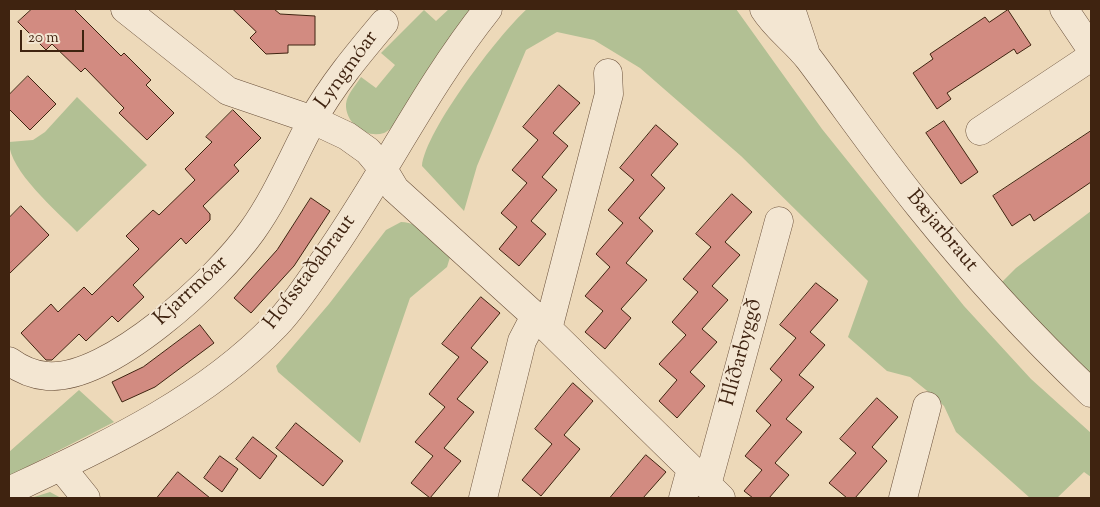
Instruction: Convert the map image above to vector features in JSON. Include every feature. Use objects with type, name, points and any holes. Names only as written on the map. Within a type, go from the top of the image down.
[{"type":"street","points":[[125,9],[228,91],[313,120],[347,136],[368,151],[383,169],[395,189],[541,322],[706,484]]},
{"type":"street","name":"Hofsstaðabraut","points":[[9,491],[61,467],[167,411],[234,364],[277,324],[296,301],[348,226],[441,72],[488,9]]},
{"type":"street","name":"Bæjarbraut","points":[[764,9],[772,22],[808,57],[908,192],[968,265],[1023,326],[1091,393]]},
{"type":"street","name":"Bæjarbraut","points":[[791,9],[808,57]]},
{"type":"street","points":[[1064,9],[1091,49]]},
{"type":"street","name":"Lyngmóar","points":[[313,120],[384,14]]},
{"type":"street","points":[[980,131],[1091,57]]},
{"type":"street","points":[[483,498],[522,340],[541,322],[609,94],[608,73]]},
{"type":"street","name":"Kjarrmóar","points":[[9,361],[30,372],[47,376],[69,374],[95,364],[130,345],[171,317],[210,280],[252,231],[280,187],[313,120]]},
{"type":"street","name":"Hlíðarbyggð","points":[[683,498],[706,484],[779,221]]},
{"type":"street","points":[[903,498],[928,406]]},
{"type":"street","points":[[61,467],[86,498]]},
{"type":"green space","points":[[449,9],[472,9],[456,28],[394,126],[385,132],[377,134],[370,134],[358,128],[349,117],[346,104],[350,93],[361,77],[376,88],[395,65],[381,53],[424,10],[436,21]]},
{"type":"green space","points":[[527,9],[736,9],[822,129],[964,306],[1031,379],[1091,433],[1091,477],[1084,472],[1057,498],[1030,498],[956,432],[944,406],[931,394],[910,377],[887,371],[848,337],[868,281],[741,156],[640,68],[594,40],[557,32],[526,50],[477,166],[464,211],[422,166],[426,150],[449,108],[482,60]]},
{"type":"green space","points":[[77,97],[147,165],[77,232],[25,178],[11,153],[9,142],[33,140],[45,132]]},
{"type":"green space","points":[[1091,211],[1091,377],[1000,284],[1016,268]]},
{"type":"green space","points":[[401,222],[416,225],[451,254],[447,267],[410,298],[360,443],[278,372],[276,366],[329,304],[386,230]]},
{"type":"green space","points":[[79,390],[114,422],[9,476],[9,452]]},
{"type":"green space","points":[[50,492],[61,498],[32,498],[34,497]]},
{"type":"building","points":[[32,9],[74,9],[121,56],[124,53],[151,80],[146,85],[174,113],[147,140],[119,113],[124,108],[85,68],[81,72],[52,44],[46,50],[18,22]]},
{"type":"building","points":[[233,9],[274,9],[280,14],[315,16],[315,45],[288,45],[288,53],[266,54],[250,38],[256,32]]},
{"type":"building","points":[[1008,10],[1031,45],[1017,54],[1014,49],[947,93],[951,99],[937,109],[913,73],[933,59],[930,54],[985,17],[989,22]]},
{"type":"building","points":[[28,76],[56,104],[30,130],[9,109],[9,95]]},
{"type":"building","points":[[559,85],[580,103],[553,133],[568,146],[542,177],[557,190],[531,221],[546,234],[519,266],[499,249],[517,227],[501,213],[527,183],[512,170],[538,140],[523,127]]},
{"type":"building","points":[[233,110],[261,138],[234,165],[239,171],[203,206],[210,214],[210,220],[186,244],[181,238],[133,285],[144,297],[118,322],[112,316],[86,341],[79,334],[52,360],[46,360],[21,333],[51,304],[58,312],[84,287],[92,295],[139,249],[126,236],[153,210],[159,215],[195,180],[185,169],[212,142],[206,137]]},
{"type":"building","points":[[944,121],[978,172],[961,184],[926,133]]},
{"type":"building","points":[[656,125],[678,144],[651,175],[665,188],[639,218],[653,231],[626,263],[647,280],[621,309],[631,318],[605,349],[585,332],[603,311],[585,296],[610,267],[596,254],[623,223],[608,210],[634,180],[620,168]]},
{"type":"building","points":[[1091,131],[1091,182],[1034,221],[1030,214],[1012,226],[993,196]]},
{"type":"building","points":[[732,194],[752,212],[725,242],[740,255],[712,286],[728,300],[702,329],[717,342],[690,372],[705,386],[677,418],[659,401],[677,380],[659,364],[686,335],[672,322],[698,292],[683,279],[711,247],[696,234]]},
{"type":"building","points":[[311,198],[330,211],[294,266],[251,313],[234,298],[277,250]]},
{"type":"building","points":[[21,206],[49,235],[9,274],[9,218]]},
{"type":"building","points":[[816,283],[838,300],[810,332],[825,345],[799,375],[814,387],[786,419],[802,432],[775,463],[789,475],[769,498],[753,498],[744,491],[762,470],[745,456],[771,425],[756,411],[782,380],[770,369],[796,338],[780,325]]},
{"type":"building","points":[[481,297],[500,313],[471,348],[488,362],[457,399],[474,412],[444,448],[461,461],[430,498],[411,483],[433,456],[415,442],[445,407],[429,394],[459,357],[442,344]]},
{"type":"building","points":[[200,325],[214,343],[155,387],[122,402],[112,382],[143,367]]},
{"type":"building","points":[[573,383],[593,401],[564,435],[580,449],[541,496],[522,480],[552,444],[535,429]]},
{"type":"building","points":[[877,398],[898,417],[872,447],[887,461],[855,498],[847,498],[829,483],[856,453],[840,439]]},
{"type":"building","points":[[296,423],[343,461],[323,486],[276,448]]},
{"type":"building","points":[[253,437],[277,456],[260,479],[236,459]]},
{"type":"building","points":[[646,455],[666,472],[643,498],[610,498]]},
{"type":"building","points":[[220,456],[238,469],[222,492],[204,478]]},
{"type":"building","points":[[178,472],[210,498],[157,498]]}]
